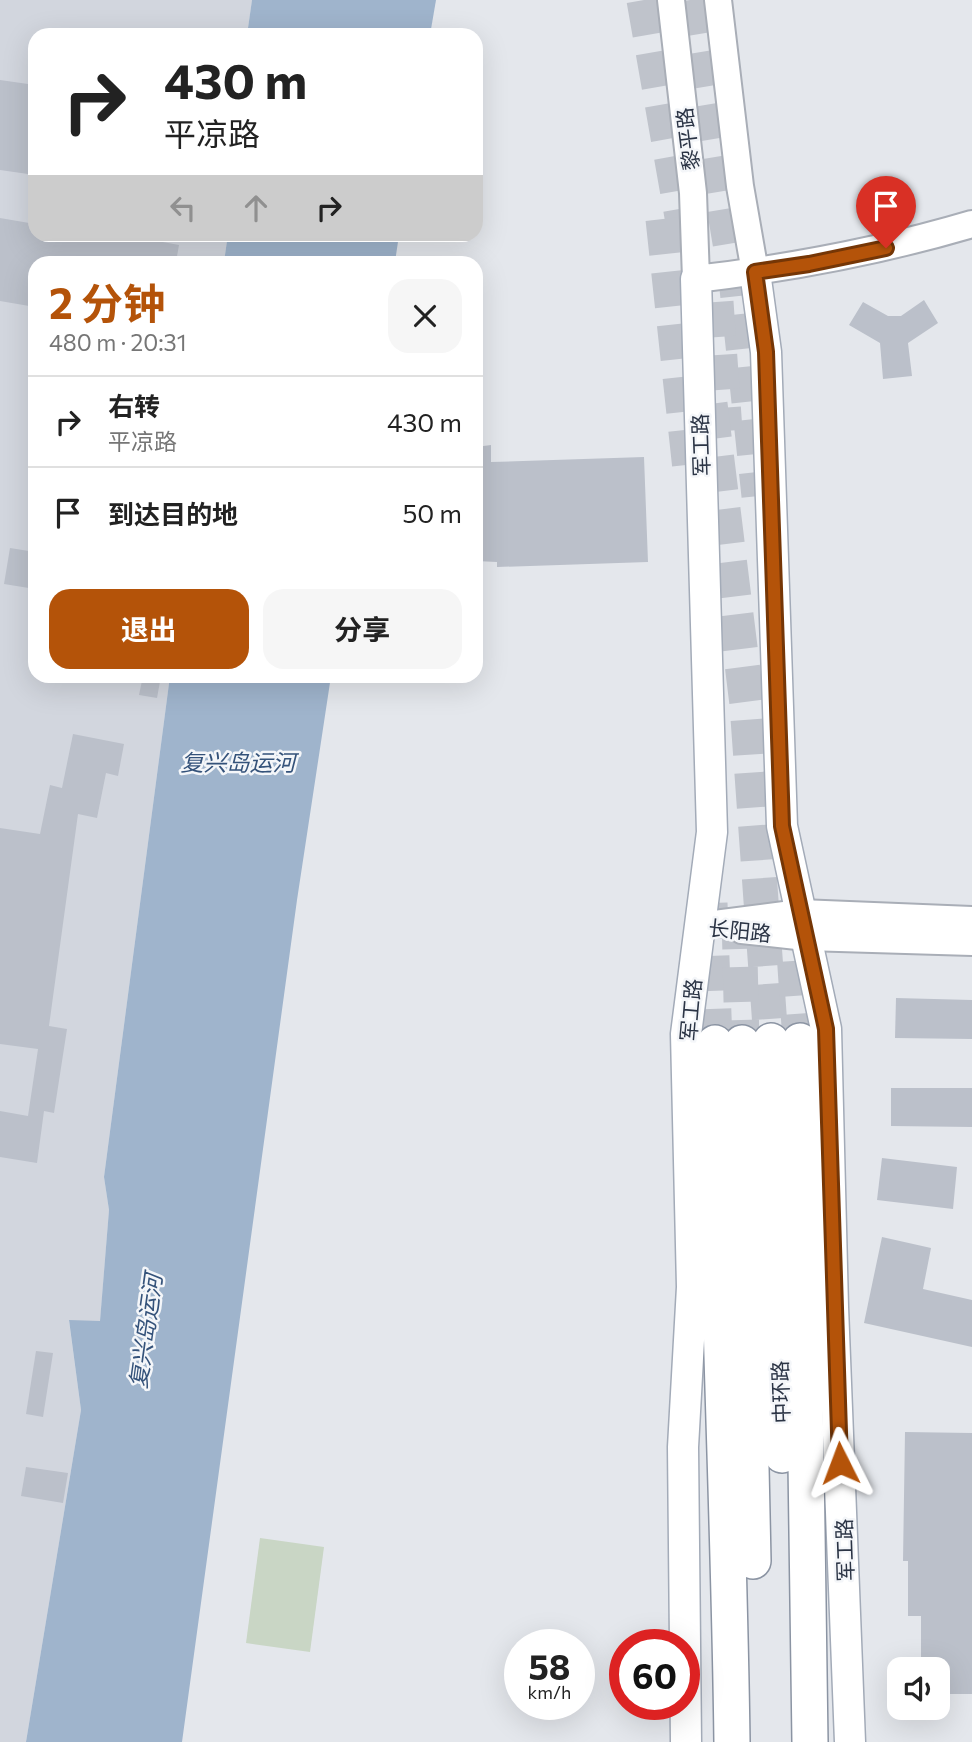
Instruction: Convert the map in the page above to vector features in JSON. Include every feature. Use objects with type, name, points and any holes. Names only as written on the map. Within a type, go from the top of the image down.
[{"type":"highway","points":[[711,1742],[712,1538],[722,1391],[757,1042]]},
{"type":"highway","points":[[757,1042],[823,1742]]},
{"type":"highway","name":"中环路","points":[[755,1742],[757,1042]]},
{"type":"highway","name":"中环路","points":[[757,1042],[788,1742]]},
{"type":"highway","points":[[722,1391],[729,1540],[732,1742]]},
{"type":"highway","points":[[806,1543],[810,1742]]},
{"type":"main road","name":"黎平路","points":[[671,0],[693,193],[696,279]]},
{"type":"main road","points":[[718,0],[740,186],[755,272]]},
{"type":"main road","points":[[696,279],[809,264],[912,242],[972,224]]},
{"type":"main road","name":"军工路","points":[[755,272],[766,352],[782,826],[826,1029],[833,1307],[850,1742]]},
{"type":"main road","name":"军工路","points":[[686,1742],[683,1447],[692,1287],[686,1065],[699,926],[712,832],[696,279]]},
{"type":"main road","name":"长阳路","points":[[699,926],[972,920]]},
{"type":"main road","name":"长阳路","points":[[803,925],[972,942]]},
{"type":"shaded area","points":[[0,0],[252,0],[248,28],[28,28],[28,242],[227,242],[225,256],[28,256],[28,683],[169,683],[104,1177],[109,1210],[100,1322],[69,1321],[81,1410],[26,1742],[0,1742]]},
{"type":"green space","points":[[260,1538],[324,1547],[310,1652],[246,1643]]},
{"type":"water","points":[[252,0],[436,0],[431,28],[248,28]]},
{"type":"water","points":[[227,242],[398,242],[396,256],[225,256]]},
{"type":"water","name":"复兴岛运河","points":[[169,683],[330,683],[297,900],[182,1742],[26,1742],[81,1410],[69,1320],[100,1321],[109,1210],[104,1177]]},
{"type":"building","points":[[0,80],[28,84],[28,174],[0,170]]},
{"type":"building","points":[[0,218],[28,223],[28,242],[163,242],[179,245],[177,256],[28,256],[28,306],[0,301]]},
{"type":"building","points":[[924,300],[938,323],[908,343],[912,376],[883,379],[880,343],[849,325],[863,302],[888,316],[901,316]]},
{"type":"building","points":[[491,445],[491,462],[644,457],[648,562],[497,567],[497,562],[483,561],[483,446]]},
{"type":"building","points":[[10,548],[28,551],[28,588],[4,584]]},
{"type":"building","points":[[142,683],[160,683],[157,698],[139,695]]},
{"type":"building","points":[[73,734],[124,744],[118,776],[106,773],[97,818],[78,814],[49,1026],[67,1029],[54,1113],[44,1111],[37,1163],[0,1157],[0,1111],[28,1116],[38,1049],[0,1044],[0,828],[40,834],[50,785],[62,788]]},
{"type":"building","points":[[896,998],[972,1000],[972,1039],[895,1038]]},
{"type":"building","points":[[891,1088],[972,1088],[972,1127],[891,1126]]},
{"type":"building","points":[[882,1158],[957,1167],[953,1209],[877,1200]]},
{"type":"building","points":[[882,1237],[931,1248],[923,1289],[972,1300],[972,1347],[864,1323]]},
{"type":"building","points":[[36,1351],[53,1353],[43,1417],[26,1414]]},
{"type":"building","points":[[905,1432],[972,1433],[972,1694],[950,1694],[950,1657],[921,1657],[921,1616],[908,1616],[908,1561],[903,1561]]},
{"type":"building","points":[[26,1467],[68,1473],[63,1503],[21,1496]]},
{"type":"tunnel","points":[[644,0],[688,251]]},
{"type":"tunnel","points":[[690,0],[736,279],[759,496]]},
{"type":"tunnel","points":[[663,219],[690,469]]},
{"type":"tunnel","points":[[716,302],[725,431]]},
{"type":"tunnel","points":[[710,404],[747,704],[771,1041]]},
{"type":"tunnel","points":[[710,903],[715,1043]]},
{"type":"tunnel","points":[[791,908],[800,1041]]},
{"type":"tunnel","points":[[739,914],[742,1043]]},
{"type":"route","points":[[840,1463],[826,1029],[785,850],[782,826],[766,352],[755,272],[886,248]]}]
